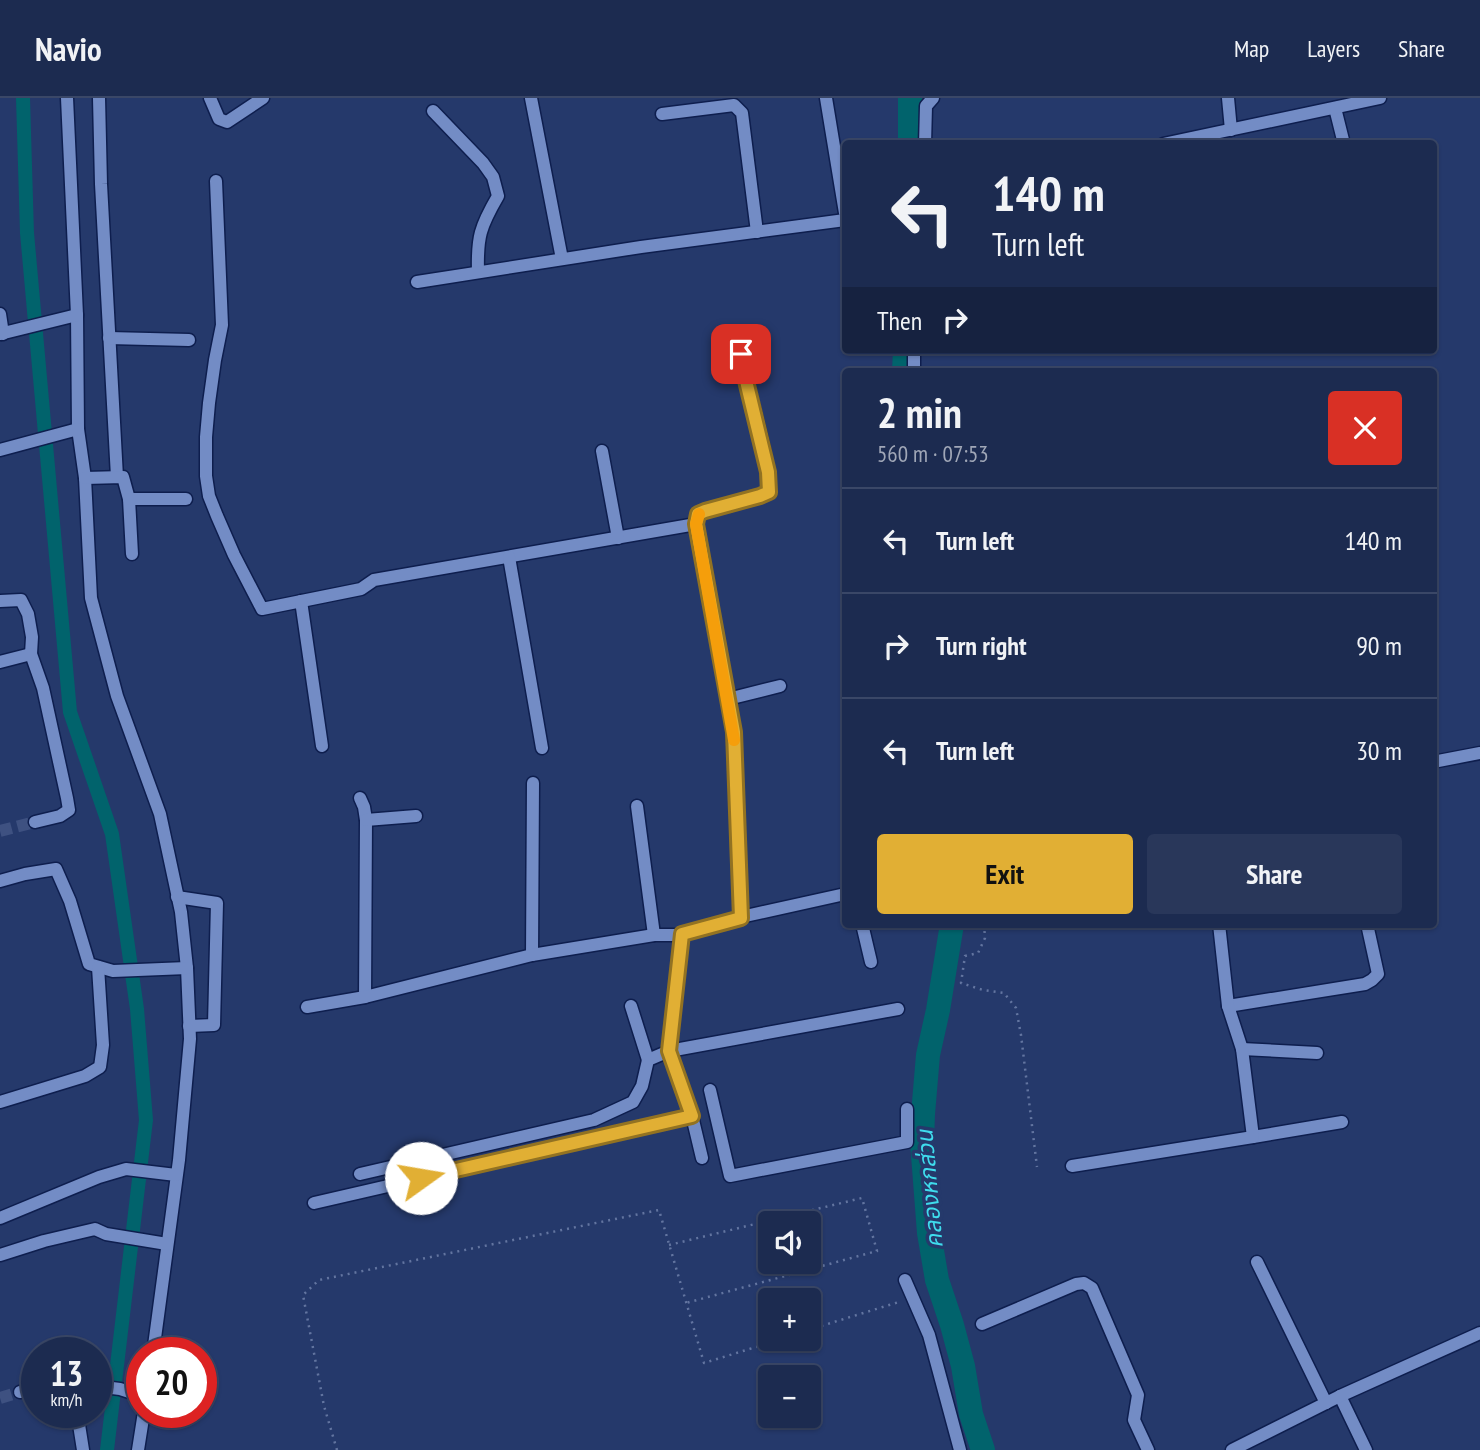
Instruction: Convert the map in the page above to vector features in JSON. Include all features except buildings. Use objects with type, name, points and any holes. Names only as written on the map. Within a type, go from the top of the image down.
[{"type":"street","points":[[67,98],[77,315],[78,429],[85,478],[91,598],[117,696],[160,814],[177,897],[187,968],[187,1065],[155,1337]]},
{"type":"street","points":[[99,98],[117,477]]},
{"type":"street","points":[[210,98],[219,119],[227,122],[263,98]]},
{"type":"street","points":[[531,98],[562,259]]},
{"type":"street","points":[[826,98],[842,195]]},
{"type":"street","points":[[925,140],[926,106],[933,98]]},
{"type":"street","points":[[1228,98],[1231,130]]},
{"type":"street","points":[[1182,140],[1380,98]]},
{"type":"street","points":[[662,114],[734,106],[742,113],[757,232]]},
{"type":"street","points":[[1335,108],[1343,140]]},
{"type":"street","points":[[433,111],[483,163],[493,177],[496,187],[498,196],[480,231],[477,247],[478,272]]},
{"type":"street","points":[[216,181],[222,325],[206,438],[206,476],[209,496],[234,555],[262,609],[362,589],[374,580],[696,524]]},
{"type":"street","points":[[416,282],[842,220]]},
{"type":"street","points":[[0,314],[1,334],[77,315]]},
{"type":"street","points":[[109,338],[189,340]]},
{"type":"street","points":[[741,354],[768,472],[769,492],[698,514],[696,524],[734,732],[741,918]]},
{"type":"street","points":[[0,450],[78,429]]},
{"type":"street","points":[[602,450],[618,538]]},
{"type":"street","points":[[85,478],[123,477],[129,499],[132,554]]},
{"type":"street","points":[[129,499],[186,499]]},
{"type":"street","points":[[509,557],[542,748]]},
{"type":"street","points":[[0,601],[21,600],[28,614],[32,637],[31,654],[43,688],[69,810],[60,816],[35,822]]},
{"type":"street","points":[[301,601],[323,746]]},
{"type":"street","points":[[0,662],[31,654]]},
{"type":"street","points":[[728,699],[780,686]]},
{"type":"street","points":[[1437,761],[1480,752]]},
{"type":"street","points":[[532,955],[533,783]]},
{"type":"street","points":[[360,798],[366,820],[365,997]]},
{"type":"street","points":[[637,806],[654,935]]},
{"type":"street","points":[[366,820],[416,816]]},
{"type":"street","points":[[0,881],[56,869],[70,901],[89,964],[113,971],[187,968]]},
{"type":"street","points":[[307,1007],[365,997],[532,955],[654,935],[682,934],[842,895]]},
{"type":"street","points":[[177,897],[216,903],[214,1025],[189,1026]]},
{"type":"street","points":[[863,928],[871,962]]},
{"type":"street","points":[[1219,928],[1228,1006],[1242,1049],[1254,1137]]},
{"type":"street","points":[[1228,1006],[1364,984],[1373,980],[1378,974],[1368,928]]},
{"type":"street","points":[[682,934],[669,1051],[692,1116],[701,1154],[723,1143]]},
{"type":"street","points":[[0,1102],[85,1076],[100,1068],[103,1045],[98,967]]},
{"type":"street","points":[[360,1174],[594,1120],[633,1102],[642,1086],[648,1060],[631,1006]]},
{"type":"street","points":[[648,1060],[669,1051],[898,1009]]},
{"type":"street","points":[[1242,1049],[1317,1053]]},
{"type":"street","points":[[710,1090],[730,1177],[907,1142],[907,1109]]},
{"type":"street","points":[[314,1203],[692,1116]]},
{"type":"street","points":[[1073,1166],[1342,1122]]},
{"type":"street","points":[[0,1218],[99,1177],[126,1169],[176,1175]]},
{"type":"street","points":[[0,1255],[95,1229],[106,1234],[167,1244]]},
{"type":"street","points":[[1257,1262],[1326,1403]]},
{"type":"street","points":[[905,1280],[929,1335],[960,1450]]},
{"type":"street","points":[[982,1324],[1076,1283],[1084,1283],[1092,1288],[1138,1395],[1134,1420],[1148,1450]]},
{"type":"street","points":[[1231,1450],[1340,1396],[1480,1333]]},
{"type":"street","points":[[1340,1396],[1366,1450]]},
{"type":"street","points":[[80,1428],[83,1450]]},
{"type":"street","points":[[138,1450],[141,1428]]},
{"type":"path","points":[[984,928],[985,938],[978,953],[965,956],[961,983],[1004,993],[1016,1009],[1037,1167]]},
{"type":"path","points":[[669,1245],[862,1198],[877,1251],[686,1303]]},
{"type":"path","points":[[337,1450],[324,1406],[303,1295],[319,1280],[659,1210],[704,1363],[758,1346]]},
{"type":"path","points":[[821,1326],[912,1298]]},
{"type":"waterway","points":[[23,98],[27,233],[70,712],[112,834],[137,1009],[146,1120],[107,1450]]},
{"type":"waterway","name":"คลองหกส่วน","points":[[910,98],[910,140]]},
{"type":"waterway","name":"คลองหกส่วน","points":[[904,368],[905,354]]},
{"type":"waterway","name":"คลองหกส่วน","points":[[951,928],[928,1055],[922,1142],[929,1233],[937,1280],[952,1325],[963,1366],[971,1414],[983,1450]]},
{"type":"tunnel","points":[[0,831],[35,822]]},
{"type":"tunnel","points":[[0,1398],[20,1392]]},
{"type":"slow traffic","points":[[699,514],[696,524],[734,740]]},
{"type":"route","points":[[421,1178],[692,1116],[669,1051],[682,934],[741,918],[734,732],[696,524],[698,514],[769,492],[765,457],[741,354]]}]
